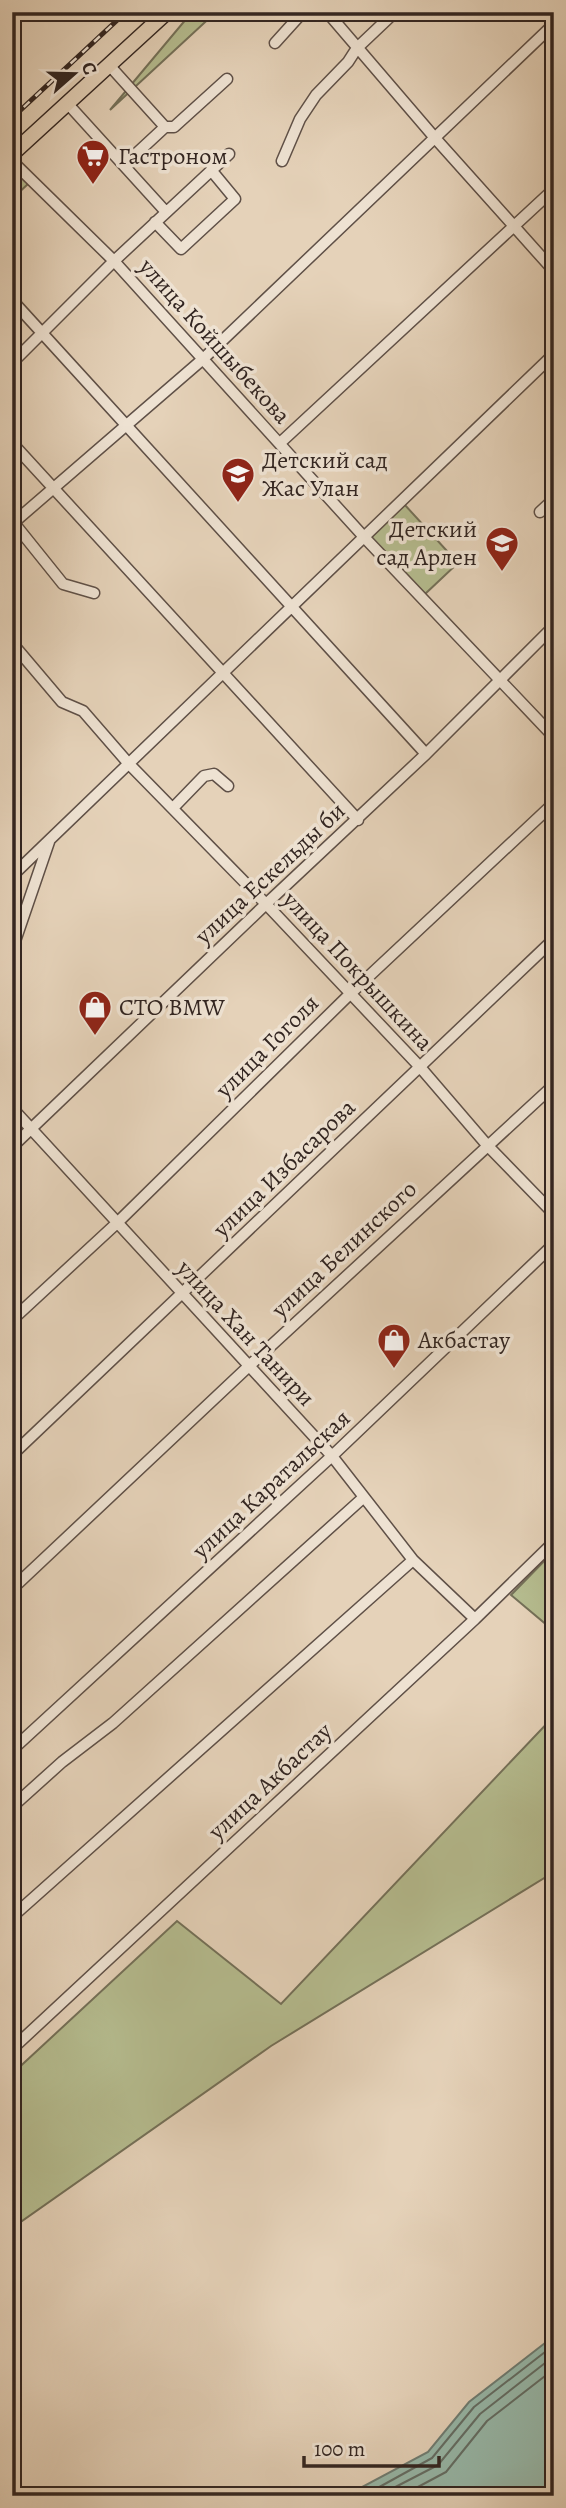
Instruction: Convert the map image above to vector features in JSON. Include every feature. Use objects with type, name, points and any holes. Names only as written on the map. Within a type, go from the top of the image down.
[{"type":"main road","points":[[12,154],[167,12]]},
{"type":"street","points":[[275,43],[303,12]]},
{"type":"street","points":[[327,12],[554,271]]},
{"type":"street","points":[[282,161],[300,119],[316,95],[348,62],[357,48],[395,12]]},
{"type":"street","points":[[94,593],[62,584],[13,523],[203,359],[554,24]]},
{"type":"street","points":[[109,65],[165,127]]},
{"type":"street","points":[[124,165],[165,127],[174,127],[227,79]]},
{"type":"street","points":[[67,103],[166,212]]},
{"type":"street","points":[[12,363],[114,261],[229,154]]},
{"type":"street","name":"улица Койшыбекова","points":[[12,162],[114,261],[364,537],[554,737]]},
{"type":"street","points":[[155,222],[181,249],[235,199],[211,170]]},
{"type":"street","points":[[280,443],[554,188]]},
{"type":"street","points":[[12,300],[426,754]]},
{"type":"street","points":[[12,876],[554,354]]},
{"type":"street","points":[[12,443],[358,820]]},
{"type":"street","points":[[540,512],[554,499]]},
{"type":"street","name":"улица Ескельды би","points":[[12,1147],[266,904],[358,820],[554,626]]},
{"type":"street","name":"улица Покрышкина","points":[[12,643],[62,702],[83,711],[129,764],[351,993],[420,1067],[487,1146],[554,1214]]},
{"type":"street","points":[[173,808],[204,776],[214,774],[228,786]]},
{"type":"street","name":"улица Гоголя","points":[[12,1320],[117,1223],[351,993],[554,803]]},
{"type":"street","points":[[12,950],[50,839]]},
{"type":"street","name":"улица Избасарова","points":[[12,1455],[554,939]]},
{"type":"street","name":"улица Белинского","points":[[12,1589],[249,1366],[554,1086]]},
{"type":"street","name":"улица Хан Танири","points":[[12,1108],[332,1456],[413,1560],[475,1619]]},
{"type":"street","name":"улица Каратальская","points":[[12,1750],[332,1456],[554,1244]]},
{"type":"street","points":[[12,1807],[62,1762],[113,1723],[364,1497]]},
{"type":"street","name":"улица Акбастау","points":[[12,2049],[475,1619],[554,1542]]},
{"type":"street","points":[[12,1917],[413,1560]]},
{"type":"shaded area","points":[[192,12],[216,12],[110,110]]},
{"type":"shaded area","points":[[12,168],[29,183],[12,199]]},
{"type":"shaded area","points":[[404,504],[458,563],[425,594],[370,538]]},
{"type":"shaded area","points":[[554,1551],[554,1631],[511,1595]]},
{"type":"shaded area","points":[[554,1716],[554,1872],[271,2046],[12,2228],[12,2074],[177,1921],[281,2004]]},
{"type":"water","points":[[554,2336],[554,2489],[551,2496],[354,2496],[362,2487],[428,2452],[469,2402]]},
{"type":"railway","points":[[12,118],[126,12]]},
{"type":"place","name":"Гастроном","points":[[93,186]]},
{"type":"place","name":"Детский сад Жас Улан","points":[[238,504]]},
{"type":"place","name":"Детский сад Арлен","points":[[502,573]]},
{"type":"place","name":"СТО BMW","points":[[95,1037]]},
{"type":"place","name":"Акбастау","points":[[394,1370]]}]
